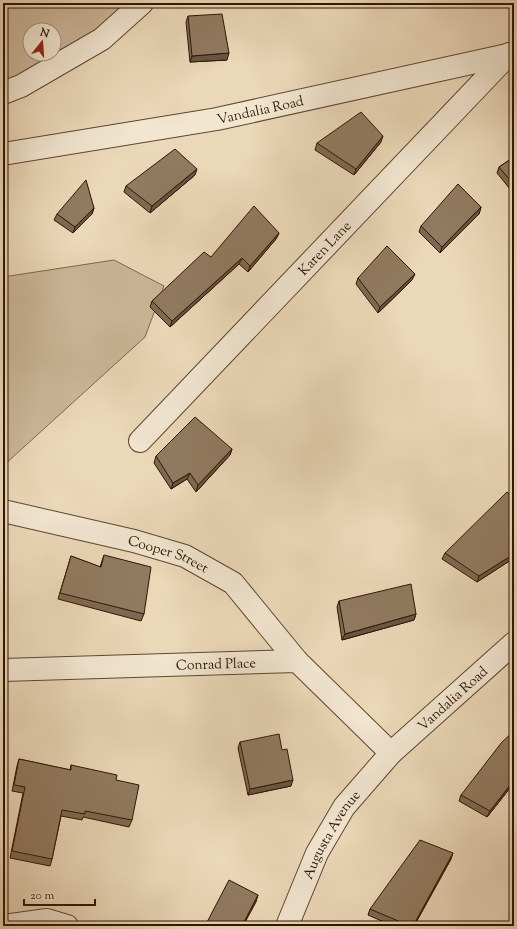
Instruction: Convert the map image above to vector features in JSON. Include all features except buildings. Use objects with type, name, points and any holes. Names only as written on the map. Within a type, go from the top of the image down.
[{"type":"street","points":[[3,93],[21,86],[102,40],[142,3]]},
{"type":"street","name":"Vandalia Road","points":[[3,154],[217,119],[512,54]]},
{"type":"street","name":"Karen Lane","points":[[140,441],[512,54]]},
{"type":"street","name":"Cooper Street","points":[[3,511],[134,541],[185,556],[233,583],[297,661]]},
{"type":"street","name":"Vandalia Road","points":[[392,753],[514,643]]},
{"type":"street","points":[[297,661],[392,753]]},
{"type":"street","name":"Conrad Place","points":[[3,670],[297,661]]},
{"type":"street","name":"Augusta Avenue","points":[[286,926],[317,853],[344,807],[392,753]]},
{"type":"street","points":[[4,926],[47,920],[67,926]]},
{"type":"shaded area","points":[[3,3],[142,3],[62,55],[62,22],[22,22],[22,62],[51,62],[3,93]]},
{"type":"shaded area","points":[[114,260],[164,286],[145,337],[3,466],[3,277]]}]
